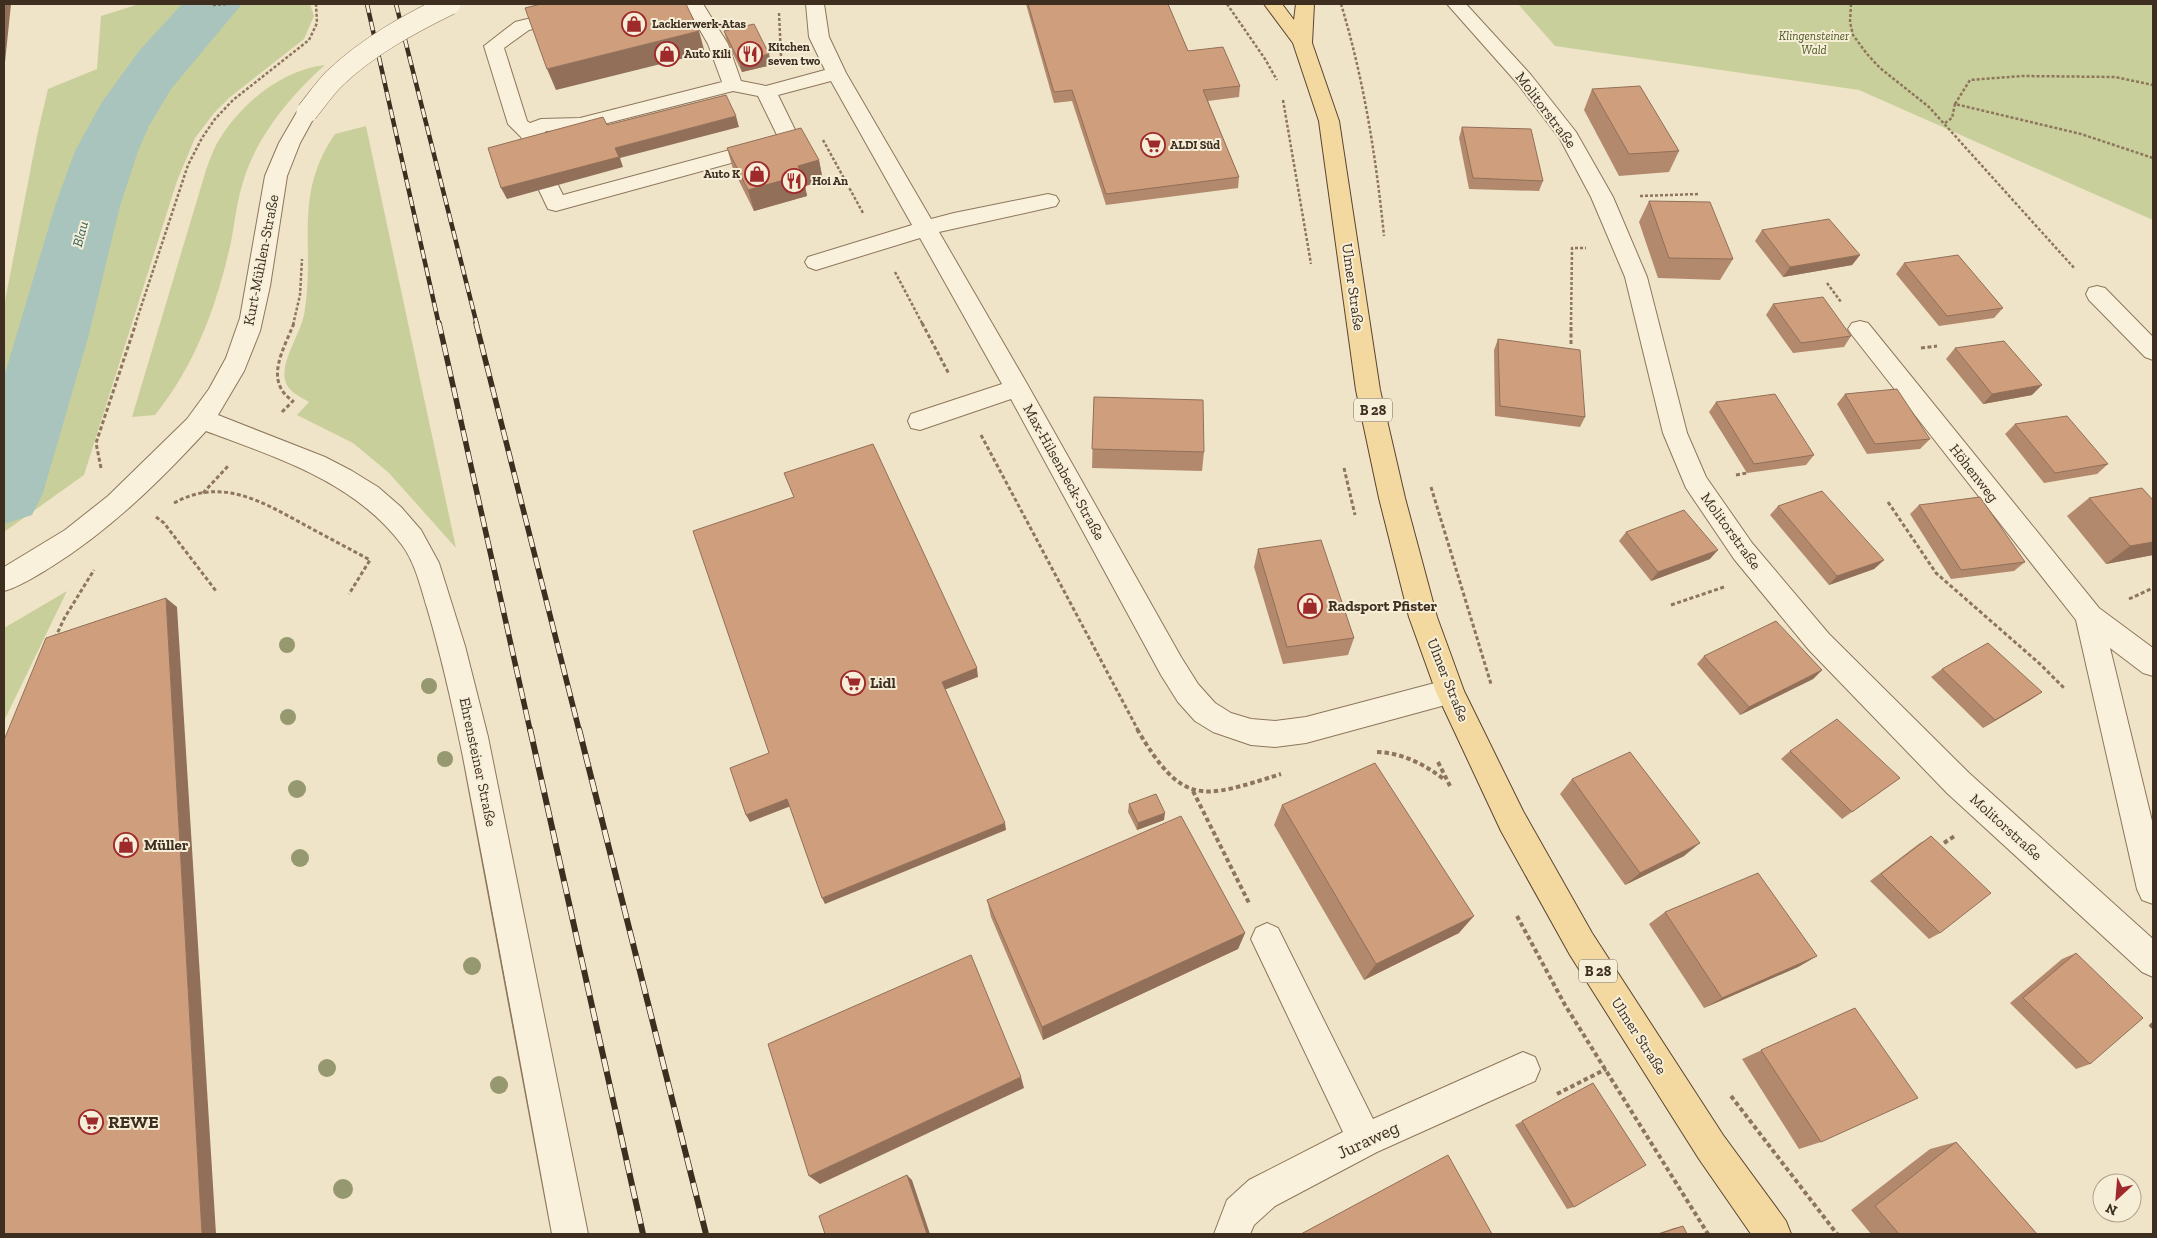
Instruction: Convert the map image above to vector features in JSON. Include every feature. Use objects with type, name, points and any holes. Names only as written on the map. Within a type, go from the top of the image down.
[{"type":"main road","name":"Ulmer Straße","points":[[1273,4],[1302,43],[1329,120],[1368,390],[1392,498],[1423,617],[1450,692],[1512,820],[1581,944],[1711,1147],[1773,1234]]},
{"type":"main road","name":"B 28","points":[[1302,43],[1305,4]]},
{"type":"street","name":"Kurt-Mühlen-Straße","points":[[6,579],[48,554],[89,525],[159,465],[201,420],[222,387],[240,352],[251,320],[259,285],[276,177],[290,139],[307,112],[333,81],[354,62],[391,35],[450,4]]},
{"type":"street","points":[[610,4],[522,26],[494,46],[518,124],[535,136],[733,85],[766,92],[836,73]]},
{"type":"street","points":[[694,4],[718,44],[733,85]]},
{"type":"street","name":"Max-Hilsenbeck-Straße","points":[[815,4],[819,37],[836,73],[1017,388],[1188,694],[1205,712],[1232,726],[1251,732],[1275,734],[1306,730],[1450,692]]},
{"type":"street","name":"Molitorstraße","points":[[1456,4],[1524,79],[1569,137],[1602,197],[1636,277],[1659,362],[1675,432],[1695,481],[1743,552],[1819,642],[1958,782],[2153,962]]},
{"type":"street","points":[[553,196],[790,140],[766,92]]},
{"type":"street","points":[[816,262],[954,220],[1048,201]]},
{"type":"street","points":[[2097,294],[2153,351]]},
{"type":"street","name":"Höhenweg","points":[[1860,328],[2009,518],[2089,616],[2153,664]]},
{"type":"street","points":[[920,420],[1017,388]]},
{"type":"street","name":"Ehrensteiner Straße","points":[[201,420],[319,464],[347,479],[374,497],[393,516],[413,539],[428,566],[458,662],[570,1234]]},
{"type":"street","name":"Höhenweg","points":[[2089,616],[2153,889]]},
{"type":"street","points":[[1267,939],[1365,1140]]},
{"type":"street","name":"Juraweg","points":[[1232,1234],[1240,1213],[1262,1193],[1365,1140],[1523,1069]]},
{"type":"path","points":[[213,5],[229,4]]},
{"type":"path","points":[[129,491],[102,470],[96,443],[188,165],[205,130],[219,113],[248,87],[310,40],[317,24],[318,12],[316,4]]},
{"type":"path","points":[[1340,4],[1355,49],[1378,178],[1386,246]]},
{"type":"path","points":[[1851,4],[1850,22],[1853,35],[1867,54],[1880,68],[1929,107],[2097,294]]},
{"type":"path","points":[[1944,123],[1952,118],[1955,104],[1970,80],[2022,76],[2114,77],[2153,85]]},
{"type":"path","points":[[1955,104],[2081,134],[2153,158]]},
{"type":"path","points":[[1602,197],[1699,194]]},
{"type":"path","points":[[1571,344],[1572,248],[1624,249]]},
{"type":"path","points":[[1430,483],[1492,689]]},
{"type":"path","points":[[168,507],[181,498],[225,491],[244,494],[261,501],[370,560],[349,594]]},
{"type":"path","points":[[1888,502],[1936,573],[2040,664],[2067,691]]},
{"type":"path","points":[[162,511],[155,516],[164,524],[216,591]]},
{"type":"path","points":[[52,643],[65,617],[96,567]]},
{"type":"path","points":[[1671,605],[1762,574]]},
{"type":"path","points":[[1193,791],[1267,939]]},
{"type":"path","points":[[1572,1087],[1606,1069]]},
{"type":"path","points":[[1729,1094],[1837,1234]]},
{"type":"green space","points":[[139,4],[310,4],[314,16],[304,39],[229,98],[214,113],[195,138],[177,181],[84,475],[4,532],[4,306],[48,89],[97,69],[101,16]]},
{"type":"green space","name":"Klingensteiner Wald","points":[[1518,4],[2153,4],[2153,220],[1859,90],[1555,46]]},
{"type":"green space","points":[[325,65],[288,102],[267,132],[250,163],[240,194],[231,242],[212,311],[182,375],[155,415],[132,417],[206,170],[216,145],[236,117],[262,92],[292,74],[308,68]]},
{"type":"green space","points":[[366,126],[456,548],[389,473],[353,443],[297,415],[309,402],[291,391],[285,380],[286,364],[304,315],[307,291],[309,201],[314,179],[322,157],[335,134]]},
{"type":"green space","points":[[67,591],[4,721],[4,628]]},
{"type":"building","points":[[541,4],[686,4],[699,31],[547,69],[525,8]]},
{"type":"building","name":"ALDI Süd","points":[[1028,4],[1168,4],[1188,51],[1223,47],[1240,86],[1203,90],[1239,177],[1106,194],[1072,90],[1054,92]]},
{"type":"building","points":[[754,24],[769,54],[739,61],[724,31]]},
{"type":"building","points":[[1640,86],[1679,151],[1629,154],[1592,89]]},
{"type":"building","points":[[726,95],[736,116],[615,148],[619,157],[501,188],[488,148],[603,117],[607,125]]},
{"type":"building","points":[[1462,127],[1531,129],[1543,181],[1473,178]]},
{"type":"building","points":[[801,128],[819,160],[798,166],[802,175],[748,190],[727,148]]},
{"type":"building","points":[[1649,201],[1710,202],[1733,259],[1669,258]]},
{"type":"building","points":[[1829,219],[1860,255],[1790,267],[1762,230]]},
{"type":"building","points":[[1958,255],[2003,308],[1947,316],[1904,263]]},
{"type":"building","points":[[1823,297],[1851,336],[1801,343],[1773,304]]},
{"type":"building","points":[[1498,339],[1580,350],[1585,417],[1500,406]]},
{"type":"building","points":[[2004,341],[2042,385],[1992,394],[1955,348]]},
{"type":"building","points":[[1897,389],[1930,439],[1875,444],[1845,394]]},
{"type":"building","points":[[1775,394],[1814,455],[1754,464],[1716,402]]},
{"type":"building","points":[[1094,397],[1203,400],[1204,452],[1092,449]]},
{"type":"building","points":[[2067,416],[2108,464],[2055,473],[2015,424]]},
{"type":"building","name":"Lidl","points":[[873,444],[977,668],[942,682],[1005,823],[822,898],[787,799],[746,815],[730,768],[769,753],[693,531],[794,497],[784,473]]},
{"type":"building","points":[[2142,488],[2153,500],[2153,542],[2130,546],[2089,498]]},
{"type":"building","points":[[1822,491],[1884,560],[1837,576],[1778,506]]},
{"type":"building","points":[[1980,497],[2025,562],[1961,570],[1919,505]]},
{"type":"building","points":[[1684,510],[1718,550],[1658,572],[1626,532]]},
{"type":"building","points":[[1321,540],[1354,638],[1287,647],[1258,549]]},
{"type":"building","points":[[166,598],[202,1234],[4,1234],[4,740],[46,638]]},
{"type":"building","points":[[1776,621],[1822,670],[1749,707],[1704,656]]},
{"type":"building","points":[[1988,643],[2042,692],[1995,720],[1942,669]]},
{"type":"building","points":[[1837,719],[1900,778],[1852,812],[1790,751]]},
{"type":"building","points":[[1630,752],[1700,843],[1640,873],[1572,779]]},
{"type":"building","points":[[1375,763],[1474,916],[1376,964],[1282,805]]},
{"type":"building","points":[[1156,794],[1165,813],[1138,823],[1129,804]]},
{"type":"building","points":[[1181,816],[1245,933],[1042,1027],[987,900]]},
{"type":"building","points":[[1931,836],[1991,893],[1940,933],[1881,874]]},
{"type":"building","points":[[1758,873],[1817,956],[1722,998],[1665,912]]},
{"type":"building","points":[[2076,953],[2143,1018],[2090,1064],[2023,998]]},
{"type":"building","points":[[971,955],[1021,1077],[809,1176],[768,1044]]},
{"type":"building","points":[[1855,1008],[1918,1098],[1821,1142],[1761,1050]]},
{"type":"building","points":[[1593,1083],[1646,1165],[1574,1207],[1522,1121]]},
{"type":"building","points":[[1956,1142],[2037,1234],[1899,1234],[1875,1206]]},
{"type":"building","points":[[1448,1155],[1492,1234],[1301,1234]]},
{"type":"building","points":[[907,1175],[927,1234],[825,1234],[819,1216]]},
{"type":"building","points":[[1683,1226],[1687,1234],[1659,1234]]},
{"type":"waterway","name":"Blau","points":[[4,493],[52,338],[79,234],[96,178],[107,151],[118,126],[140,89],[170,51],[214,4]]},
{"type":"railway","points":[[367,4],[439,325]]},
{"type":"railway","points":[[396,4],[477,325]]},
{"type":"railway","points":[[439,323],[530,730]]},
{"type":"railway","points":[[476,323],[579,730]]},
{"type":"railway","points":[[530,729],[643,1234]]},
{"type":"railway","points":[[579,729],[706,1234]]},
{"type":"place","name":"Lackierwerk-Atas","points":[[634,24]]},
{"type":"place","name":"Auto Kili","points":[[667,54]]},
{"type":"place","name":"Kitchen seven two","points":[[750,54]]},
{"type":"place","name":"ALDI Süd","points":[[1153,145]]},
{"type":"place","name":"Auto K","points":[[757,174]]},
{"type":"place","name":"Hoi An","points":[[794,181]]},
{"type":"place","name":"Radsport Pfister","points":[[1310,606]]},
{"type":"place","name":"Lidl","points":[[853,683]]},
{"type":"place","name":"Müller","points":[[126,845]]},
{"type":"place","name":"REWE","points":[[91,1122]]}]
